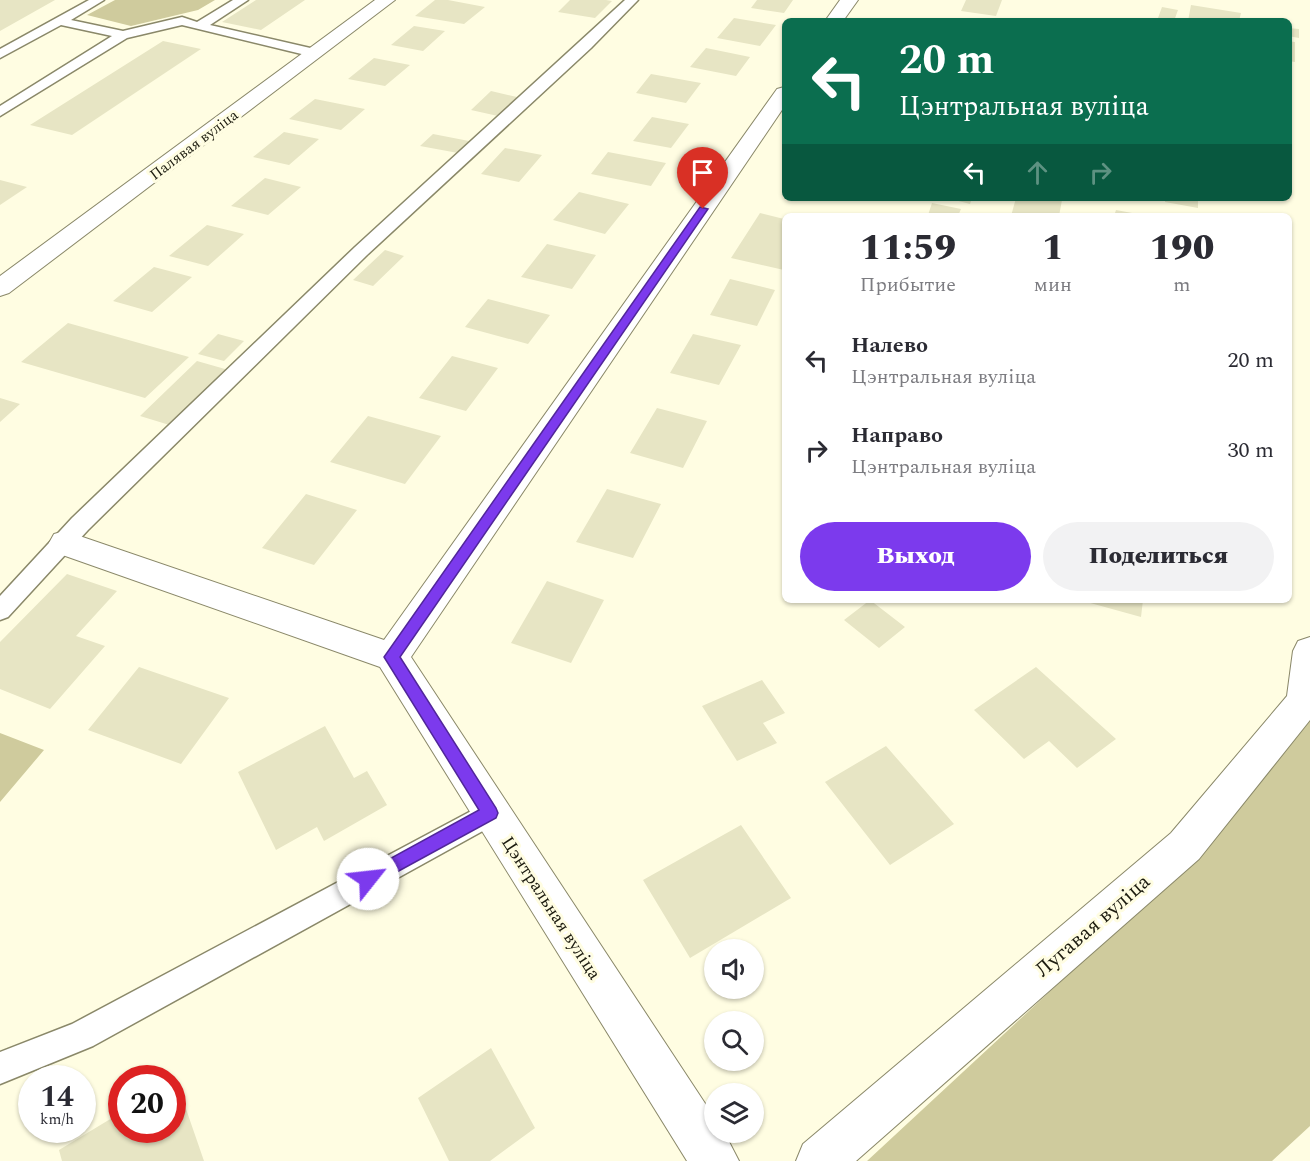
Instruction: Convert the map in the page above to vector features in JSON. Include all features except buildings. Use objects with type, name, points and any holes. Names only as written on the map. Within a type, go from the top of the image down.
[{"type":"street","name":"Палявая вуліца","points":[[0,288],[386,0]]},
{"type":"street","points":[[836,18],[849,0]]},
{"type":"street","points":[[65,543],[392,657],[782,96]]},
{"type":"street","name":"Лугавая вуліца","points":[[820,1161],[1185,846],[1304,701],[1310,651]]},
{"type":"street","name":"Цэнтральная вуліца","points":[[392,657],[715,1161]]},
{"type":"lane","points":[[0,54],[98,0]]},
{"type":"lane","points":[[199,26],[242,0]]},
{"type":"lane","points":[[0,611],[65,543],[80,524],[361,251],[632,0]]},
{"type":"lane","points":[[59,21],[123,35]]},
{"type":"lane","points":[[0,112],[123,35],[182,21],[314,52]]},
{"type":"lane","points":[[0,1068],[82,1035],[490,813]]},
{"type":"shaded area","points":[[115,0],[215,0],[198,10],[131,26],[87,15]]},
{"type":"shaded area","points":[[1310,707],[1310,1126],[1272,1161],[867,1161],[1196,856]]},
{"type":"shaded area","points":[[0,733],[44,750],[0,802]]},
{"type":"route","points":[[368,879],[490,813],[392,657],[703,209]]}]
